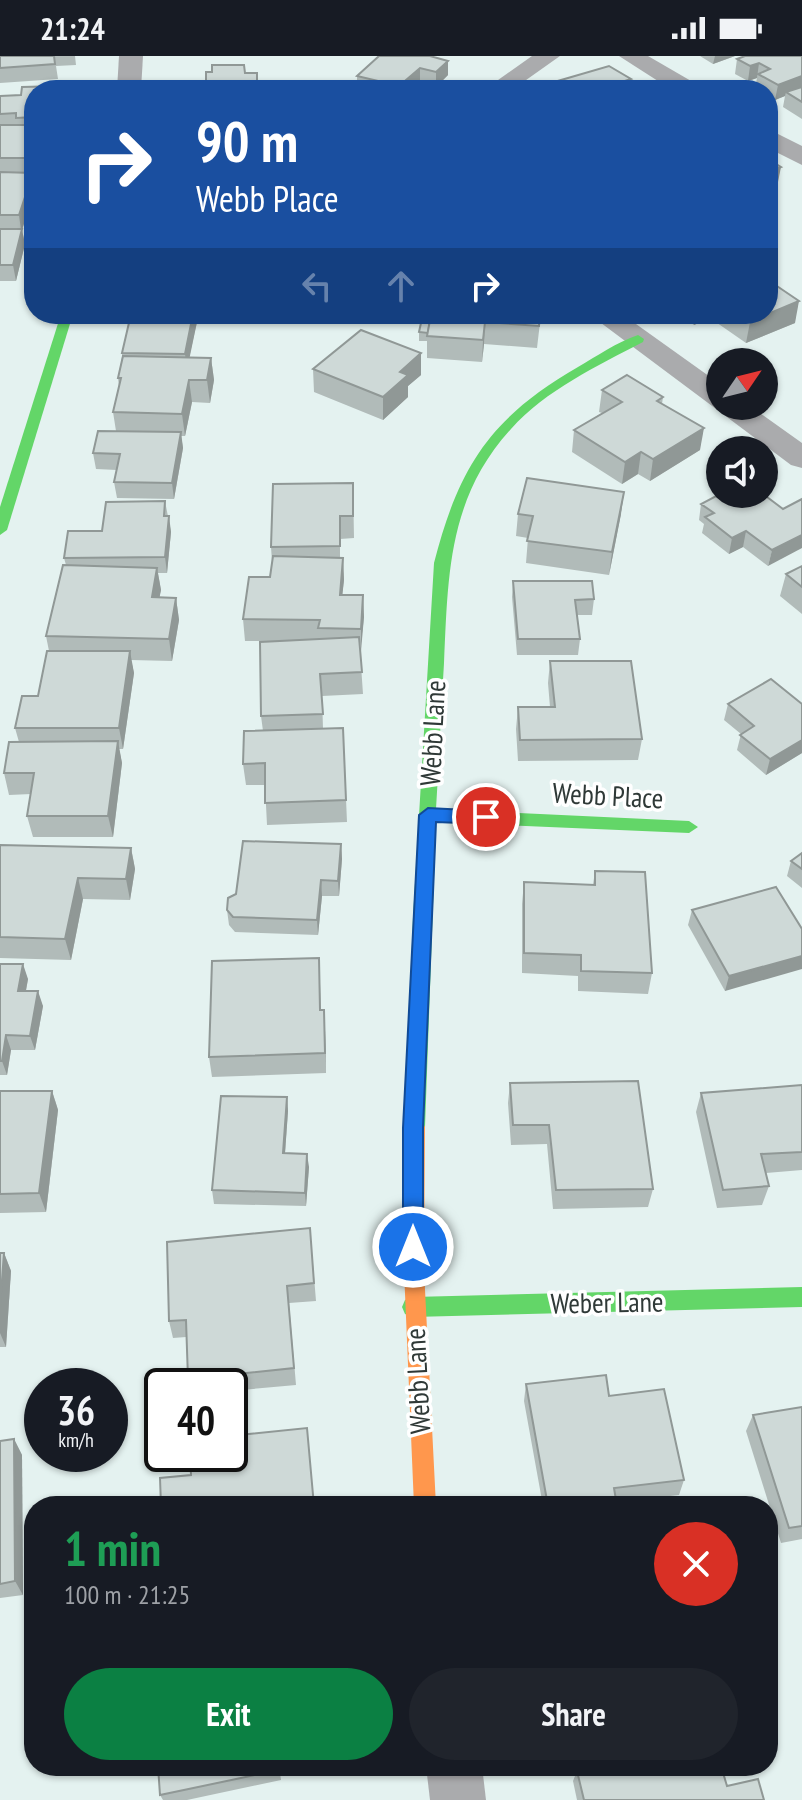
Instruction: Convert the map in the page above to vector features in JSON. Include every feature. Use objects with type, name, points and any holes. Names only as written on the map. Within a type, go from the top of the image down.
[{"type":"street","points":[[130,80],[131,56]]},
{"type":"street","points":[[511,80],[548,56]]},
{"type":"street","points":[[631,56],[672,80]]},
{"type":"street","points":[[778,143],[802,157]]},
{"type":"street","points":[[0,530],[64,324]]},
{"type":"street","points":[[617,324],[706,388]]},
{"type":"street","name":"Webb Lane","points":[[424,1496],[413,1307],[413,1128],[445,530],[461,485],[488,443],[528,405],[570,375],[638,339]]},
{"type":"street","points":[[750,420],[802,458]]},
{"type":"street","name":"Webb Place","points":[[428,815],[689,827]]},
{"type":"street","name":"Weber Lane","points":[[413,1307],[802,1297]]},
{"type":"street","points":[[455,1776],[458,1800]]},
{"type":"building","points":[[0,56],[54,56],[55,64],[0,68]]},
{"type":"building","points":[[379,56],[430,56],[448,61],[436,72],[420,68],[406,80],[374,80],[357,76]]},
{"type":"building","points":[[745,56],[802,56],[802,76],[778,85],[778,80],[769,80],[758,74],[770,69],[759,63],[750,66],[737,59]]},
{"type":"building","points":[[212,65],[244,65],[245,73],[257,73],[257,80],[206,80],[206,72],[212,72]]},
{"type":"building","points":[[609,66],[631,79],[628,80],[561,80]]},
{"type":"building","points":[[22,87],[24,118],[16,118],[16,113],[0,114],[0,96],[21,95]]},
{"type":"building","points":[[802,87],[802,102],[786,92]]},
{"type":"building","points":[[0,125],[24,125],[24,158],[0,158]]},
{"type":"building","points":[[0,172],[24,173],[24,200],[19,215],[0,215]]},
{"type":"building","points":[[0,229],[22,229],[13,265],[0,265]]},
{"type":"building","points":[[778,287],[799,301],[778,310]]},
{"type":"building","points":[[129,324],[191,324],[185,354],[122,353]]},
{"type":"building","points":[[421,324],[429,324],[428,333],[419,332]]},
{"type":"building","points":[[429,324],[485,324],[483,340],[427,336]]},
{"type":"building","points":[[361,330],[421,353],[400,372],[408,375],[383,397],[313,369]]},
{"type":"building","points":[[123,356],[211,358],[207,380],[189,380],[182,414],[113,412]]},
{"type":"building","points":[[627,375],[663,397],[657,401],[704,428],[653,459],[641,452],[625,462],[574,430],[622,402],[602,390]]},
{"type":"building","points":[[98,431],[181,432],[172,483],[114,482],[120,454],[93,453]]},
{"type":"building","points":[[527,478],[624,492],[612,552],[527,541],[533,516],[518,514]]},
{"type":"building","points":[[353,483],[353,516],[340,516],[340,546],[271,547],[273,484]]},
{"type":"building","points":[[802,499],[802,535],[772,550],[746,531],[732,538],[705,517],[714,513],[707,508],[778,508],[778,505],[783,509]]},
{"type":"building","points":[[165,501],[164,516],[169,516],[165,557],[64,558],[68,531],[102,531],[106,502]]},
{"type":"building","points":[[273,556],[343,558],[340,595],[363,595],[361,629],[318,628],[320,620],[243,619],[249,577],[270,577]]},
{"type":"building","points":[[63,565],[157,568],[152,597],[176,598],[169,639],[46,636]]},
{"type":"building","points":[[802,566],[802,587],[786,574]]},
{"type":"building","points":[[513,581],[592,581],[594,599],[575,600],[580,639],[518,639]]},
{"type":"building","points":[[359,637],[362,672],[320,674],[323,714],[261,716],[260,642]]},
{"type":"building","points":[[47,651],[130,651],[119,728],[15,728],[22,696],[38,696]]},
{"type":"building","points":[[550,661],[631,661],[642,739],[520,740],[518,707],[555,707]]},
{"type":"building","points":[[771,679],[802,704],[802,740],[770,759],[740,735],[754,726],[728,704]]},
{"type":"building","points":[[343,728],[346,800],[265,803],[265,763],[243,764],[244,731]]},
{"type":"building","points":[[118,741],[108,816],[27,816],[34,773],[4,773],[9,742]]},
{"type":"building","points":[[243,841],[341,844],[338,881],[321,880],[317,920],[233,917],[227,910],[228,898],[236,894]]},
{"type":"building","points":[[0,845],[131,848],[126,879],[78,878],[65,939],[0,937]]},
{"type":"building","points":[[802,853],[802,869],[791,861]]},
{"type":"building","points":[[595,871],[645,872],[652,973],[581,971],[581,955],[524,953],[524,882],[595,885]]},
{"type":"building","points":[[776,887],[802,929],[802,956],[729,976],[692,910]]},
{"type":"building","points":[[319,958],[325,1053],[209,1057],[212,961]]},
{"type":"building","points":[[0,964],[23,964],[18,991],[38,991],[30,1036],[6,1035],[2,1061],[0,1061]]},
{"type":"building","points":[[638,1081],[653,1189],[556,1190],[549,1125],[513,1125],[510,1083]]},
{"type":"building","points":[[802,1085],[802,1152],[761,1154],[769,1186],[723,1190],[701,1093]]},
{"type":"building","points":[[0,1091],[52,1091],[39,1193],[0,1194]]},
{"type":"building","points":[[221,1096],[287,1097],[283,1153],[307,1154],[305,1193],[212,1190]]},
{"type":"building","points":[[310,1228],[314,1283],[287,1286],[294,1368],[248,1373],[248,1368],[188,1368],[186,1320],[169,1321],[167,1242]]},
{"type":"building","points":[[0,1253],[4,1253],[0,1307]]},
{"type":"building","points":[[606,1375],[609,1396],[664,1389],[684,1480],[614,1488],[615,1496],[546,1496],[526,1384]]},
{"type":"building","points":[[802,1407],[802,1526],[789,1528],[753,1415]]},
{"type":"building","points":[[307,1428],[313,1496],[161,1496],[160,1478],[191,1475],[191,1472],[248,1472],[248,1434]]},
{"type":"building","points":[[14,1439],[15,1581],[0,1584],[0,1441]]},
{"type":"building","points":[[159,1776],[250,1776],[160,1795]]},
{"type":"building","points":[[578,1776],[724,1776],[727,1786],[758,1779],[764,1800],[584,1800]]},
{"type":"traffic: fast","points":[[0,530],[64,324]]},
{"type":"traffic: fast","points":[[415,1127],[422,917],[441,563],[453,518],[467,481],[486,450],[508,424],[564,380],[638,339]]},
{"type":"traffic: fast","points":[[428,815],[689,827]]},
{"type":"traffic: fast","points":[[413,1307],[802,1297]]},
{"type":"traffic: slow","points":[[415,1127],[414,1270],[425,1496]]},
{"type":"route","points":[[413,1247],[413,1128],[428,815],[486,817]]}]
